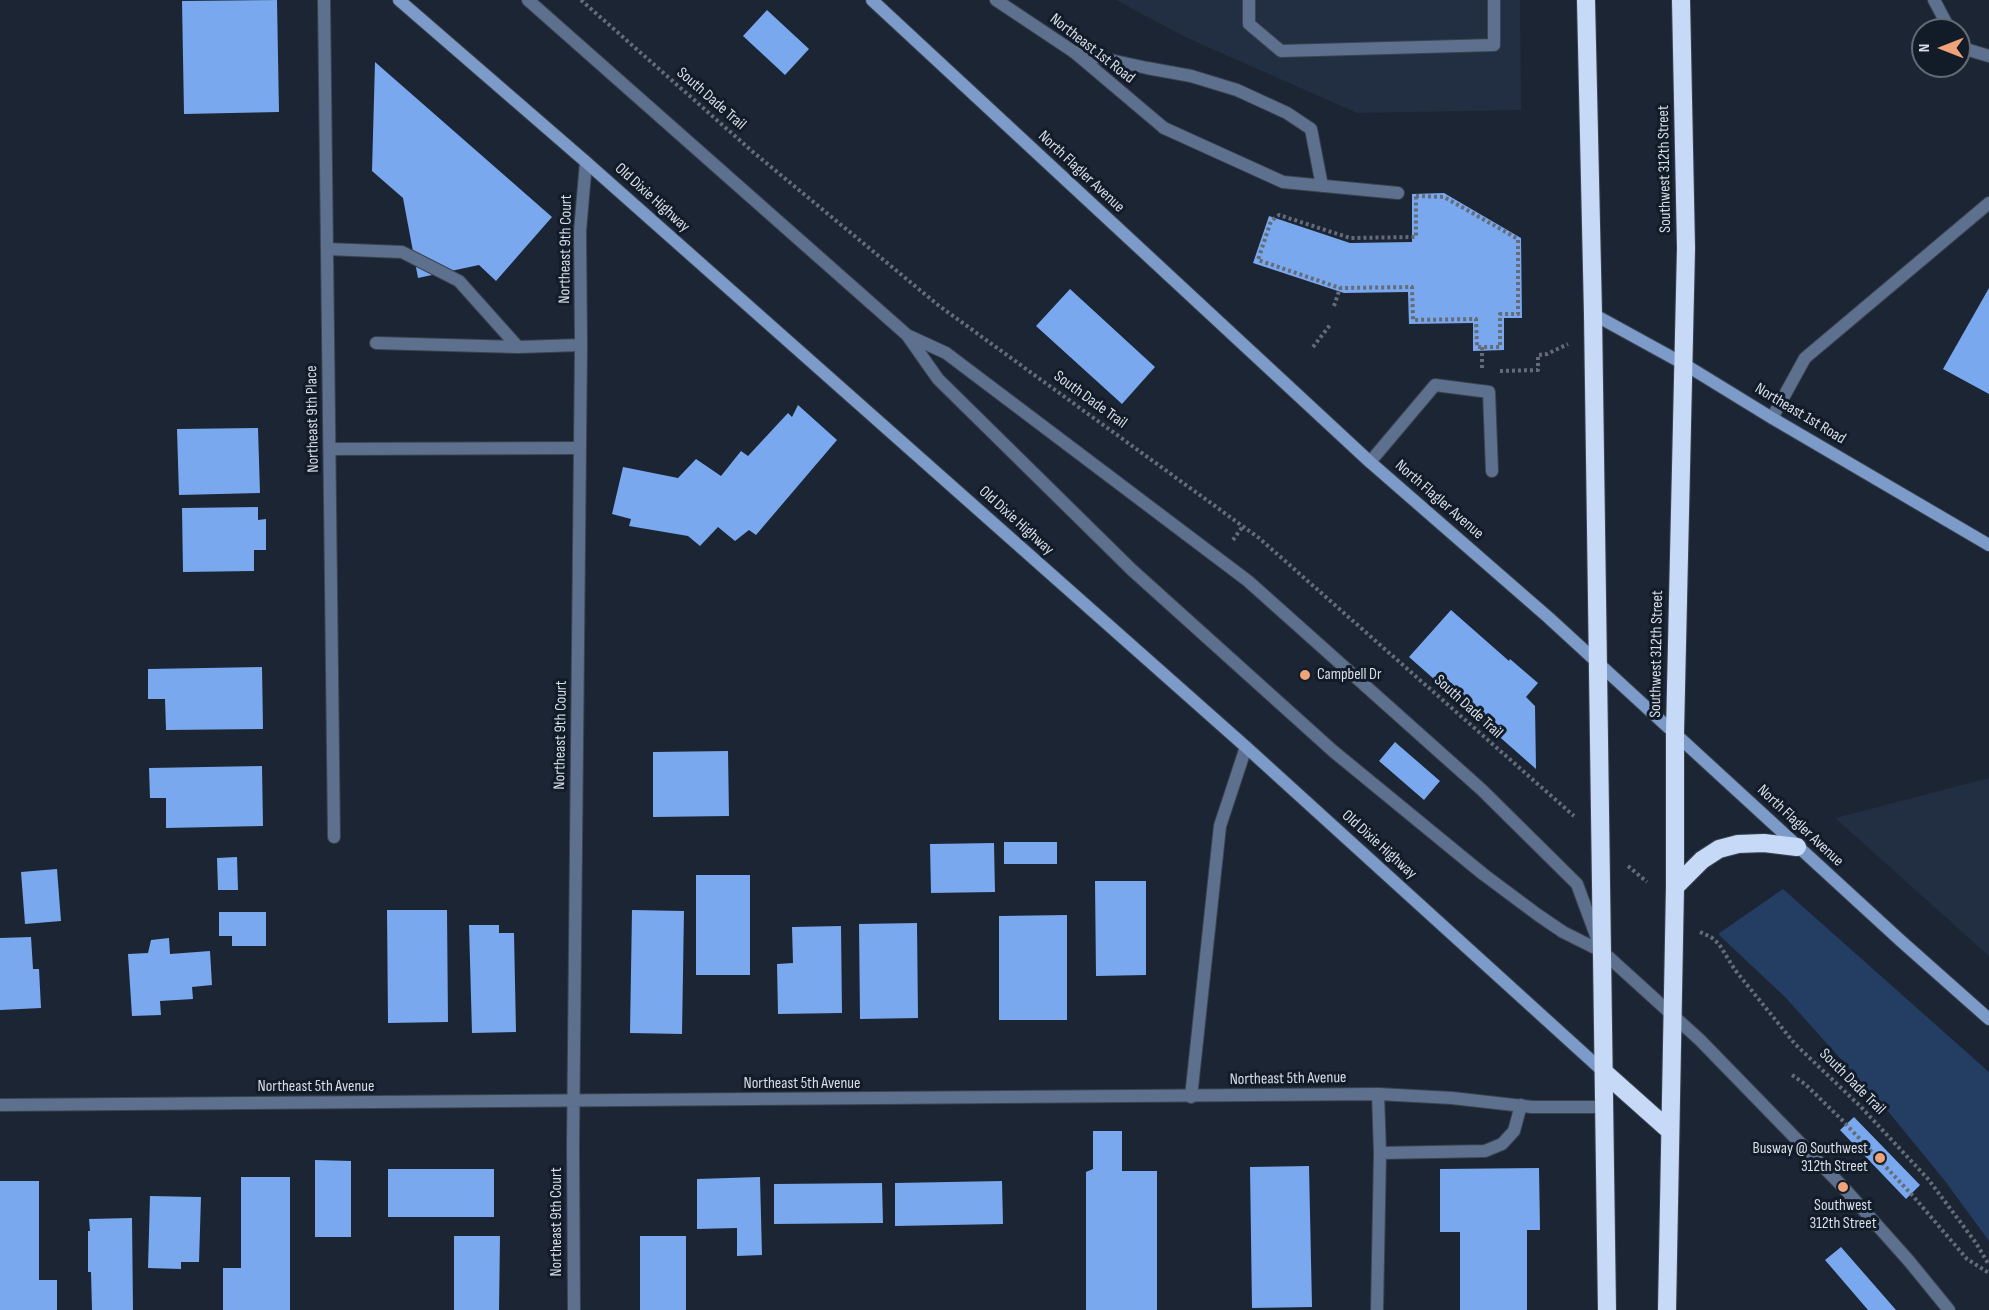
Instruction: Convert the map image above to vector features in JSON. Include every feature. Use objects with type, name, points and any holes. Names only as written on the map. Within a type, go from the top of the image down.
[{"type":"highway","points":[[1586,0],[1593,314],[1607,1310]]},
{"type":"highway","name":"Southwest 312th Street","points":[[1667,1310],[1675,886],[1675,732],[1686,248],[1681,0]]},
{"type":"highway","points":[[1675,886],[1702,860],[1719,849],[1738,844],[1764,843],[1797,847]]},
{"type":"highway","points":[[1605,1073],[1669,1130]]},
{"type":"street","name":"Northeast 9th Place","points":[[324,0],[334,837]]},
{"type":"street","name":"Old Dixie Highway","points":[[399,0],[586,162],[1246,747],[1605,1073]]},
{"type":"street","points":[[528,0],[908,335],[938,379],[1132,570],[1325,744],[1484,874],[1538,915],[1563,932],[1603,952],[1708,1048],[1865,1211],[1949,1310]]},
{"type":"street","name":"North Flagler Avenue","points":[[872,0],[1370,462],[1675,732],[1797,847],[1989,1019]]},
{"type":"street","name":"Northeast 1st Road","points":[[996,0],[1074,52],[1164,128],[1283,182],[1398,193]]},
{"type":"street","points":[[1249,0],[1249,24],[1281,51],[1494,45],[1494,0]]},
{"type":"street","points":[[1934,0],[1944,18]]},
{"type":"street","points":[[1971,51],[1989,56]]},
{"type":"street","points":[[1074,52],[1191,75],[1238,90],[1287,113],[1311,129],[1323,186]]},
{"type":"street","name":"Northeast 9th Court","points":[[574,1310],[580,231],[586,162]]},
{"type":"street","points":[[1772,418],[1806,358],[1989,203]]},
{"type":"street","points":[[327,249],[402,252],[459,281],[518,346]]},
{"type":"street","name":"Northeast 1st Road","points":[[1593,314],[1684,364],[1989,545]]},
{"type":"street","points":[[908,335],[946,353],[1248,581],[1416,729],[1482,790],[1576,884],[1603,952]]},
{"type":"street","points":[[376,344],[581,345]]},
{"type":"street","points":[[1370,462],[1435,385],[1489,392],[1492,471]]},
{"type":"street","points":[[330,449],[580,448]]},
{"type":"street","points":[[1191,1097],[1220,826],[1246,747]]},
{"type":"street","points":[[1377,1310],[1380,1153],[1378,1094]]},
{"type":"street","name":"Northeast 5th Avenue","points":[[0,1105],[1378,1094],[1521,1105],[1605,1107]]},
{"type":"street","points":[[1380,1153],[1485,1151],[1502,1144],[1514,1131],[1521,1105]]},
{"type":"path","name":"South Dade Trail","points":[[581,0],[753,152],[938,304],[1243,526],[1345,613],[1577,819]]},
{"type":"path","points":[[1416,196],[1444,197],[1518,239],[1518,314],[1500,314],[1500,346],[1482,347],[1477,347],[1476,319],[1413,320],[1412,287],[1340,288],[1258,260],[1270,221],[1279,215],[1350,238],[1416,237],[1416,196]]},
{"type":"path","points":[[1335,306],[1340,288]]},
{"type":"path","points":[[1313,346],[1330,325]]},
{"type":"path","points":[[1494,371],[1538,370],[1538,355],[1547,354],[1569,344]]},
{"type":"path","points":[[1482,347],[1482,371]]},
{"type":"path","points":[[1232,541],[1243,526]]},
{"type":"path","name":"South Dade Trail","points":[[1698,931],[1719,944],[1735,970],[1795,1044],[1860,1106],[1928,1179],[1976,1243],[1989,1265]]},
{"type":"path","points":[[1792,1075],[1806,1084],[1843,1121],[1913,1196],[1967,1259],[1989,1273]]},
{"type":"shaded area","points":[[1116,0],[1520,0],[1521,110],[1357,113],[1185,37]]},
{"type":"shaded area","points":[[1989,778],[1989,956],[1835,818]]},
{"type":"shaded area","points":[[1783,889],[1989,1072],[1989,1241],[1945,1181],[1891,1115],[1786,998],[1718,934]]},
{"type":"building","points":[[277,0],[279,112],[184,114],[182,1]]},
{"type":"building","points":[[767,10],[809,49],[785,75],[743,36]]},
{"type":"building","points":[[375,62],[552,217],[496,281],[479,265],[418,278],[403,198],[372,171]]},
{"type":"building","points":[[1444,193],[1521,238],[1522,318],[1504,318],[1504,350],[1473,351],[1473,323],[1409,324],[1408,292],[1344,293],[1253,263],[1269,216],[1350,243],[1412,242],[1412,194]]},
{"type":"building","points":[[1989,288],[1989,394],[1943,369]]},
{"type":"building","points":[[1070,289],[1155,367],[1122,404],[1036,326]]},
{"type":"building","points":[[798,405],[837,440],[756,535],[749,530],[735,541],[718,527],[700,546],[688,536],[629,526],[631,519],[612,514],[623,467],[678,478],[696,459],[721,476],[741,451],[748,456],[788,413],[792,417]]},
{"type":"building","points":[[258,428],[260,493],[179,495],[177,429]]},
{"type":"building","points":[[258,507],[258,520],[266,519],[266,550],[254,550],[254,571],[183,572],[182,508]]},
{"type":"building","points":[[1451,610],[1538,683],[1526,697],[1535,706],[1536,769],[1409,657]]},
{"type":"building","points":[[262,667],[263,729],[166,730],[165,699],[148,699],[148,669]]},
{"type":"building","points":[[1395,742],[1440,781],[1424,800],[1379,761]]},
{"type":"building","points":[[728,751],[729,816],[653,817],[653,752]]},
{"type":"building","points":[[262,766],[263,826],[166,828],[166,798],[150,798],[149,768]]},
{"type":"building","points":[[1004,842],[1057,842],[1057,864],[1004,864]]},
{"type":"building","points":[[994,843],[995,892],[931,893],[930,844]]},
{"type":"building","points":[[237,857],[238,890],[218,890],[217,858]]},
{"type":"building","points":[[57,869],[61,921],[25,924],[21,872]]},
{"type":"building","points":[[696,875],[750,875],[750,975],[696,975]]},
{"type":"building","points":[[1095,881],[1146,881],[1146,975],[1096,976]]},
{"type":"building","points":[[387,910],[447,910],[448,1022],[388,1023]]},
{"type":"building","points":[[632,910],[684,911],[682,1034],[630,1033]]},
{"type":"building","points":[[219,912],[266,912],[266,946],[232,946],[232,936],[219,936]]},
{"type":"building","points":[[1067,915],[1067,1020],[999,1020],[999,916]]},
{"type":"building","points":[[917,923],[918,1018],[860,1019],[859,924]]},
{"type":"building","points":[[469,925],[499,925],[499,933],[514,933],[516,1032],[472,1033]]},
{"type":"building","points":[[841,926],[842,1013],[778,1014],[777,964],[793,963],[792,927]]},
{"type":"building","points":[[31,937],[33,969],[39,969],[41,1008],[0,1010],[0,938]]},
{"type":"building","points":[[169,938],[170,954],[210,951],[212,985],[192,987],[193,999],[160,1001],[161,1015],[132,1016],[128,954],[148,953],[151,940]]},
{"type":"building","points":[[1854,1117],[1920,1185],[1906,1199],[1840,1130]]},
{"type":"building","points":[[1093,1131],[1122,1131],[1122,1171],[1157,1171],[1157,1310],[1086,1310],[1086,1172],[1093,1169]]},
{"type":"building","points":[[315,1160],[351,1161],[351,1237],[315,1237]]},
{"type":"building","points":[[1309,1166],[1312,1307],[1252,1308],[1250,1167]]},
{"type":"building","points":[[1539,1168],[1540,1230],[1527,1230],[1527,1310],[1460,1310],[1460,1232],[1440,1232],[1440,1169]]},
{"type":"building","points":[[388,1169],[494,1169],[494,1217],[388,1217]]},
{"type":"building","points":[[241,1177],[290,1177],[290,1310],[223,1310],[223,1268],[241,1268]]},
{"type":"building","points":[[760,1177],[762,1255],[737,1256],[737,1228],[697,1229],[697,1179]]},
{"type":"building","points":[[0,1181],[39,1181],[39,1280],[57,1280],[57,1310],[0,1310]]},
{"type":"building","points":[[1002,1181],[1003,1224],[895,1226],[895,1183]]},
{"type":"building","points":[[882,1183],[883,1223],[774,1224],[774,1184]]},
{"type":"building","points":[[150,1196],[201,1197],[199,1262],[181,1262],[181,1269],[148,1268]]},
{"type":"building","points":[[132,1218],[133,1310],[92,1310],[91,1272],[88,1272],[89,1219]]},
{"type":"building","points":[[454,1236],[500,1236],[499,1310],[454,1310]]},
{"type":"building","points":[[640,1236],[686,1236],[686,1310],[640,1310]]},
{"type":"building","points":[[1841,1247],[1896,1310],[1868,1310],[1825,1260]]},
{"type":"place","name":"Campbell Dr","points":[[1305,675]]},
{"type":"place","name":"Busway @ Southwest 312th Street","points":[[1880,1158]]},
{"type":"place","name":"Southwest 312th Street","points":[[1843,1187]]}]
